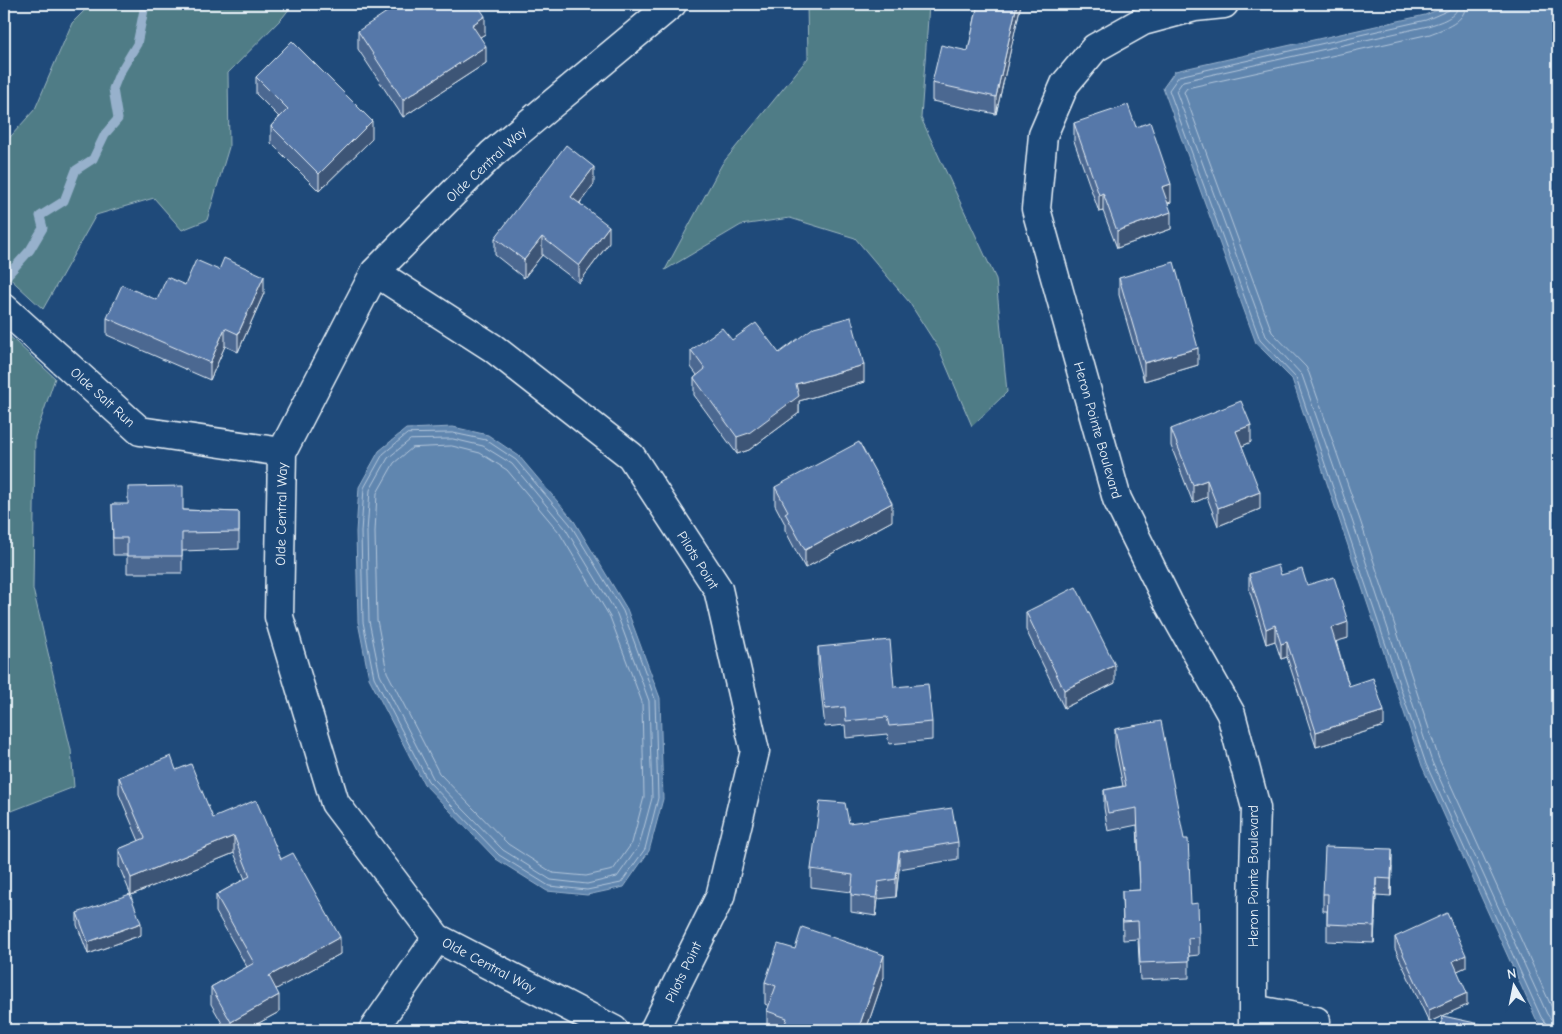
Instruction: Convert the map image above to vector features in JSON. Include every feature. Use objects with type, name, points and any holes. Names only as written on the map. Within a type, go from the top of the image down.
[{"type":"street","name":"Olde Central Way","points":[[614,1030],[437,938],[335,803],[279,617],[282,452],[375,272],[492,154],[672,4]]},
{"type":"street","name":"Heron Pointe Boulevard","points":[[1224,4],[1194,7],[1143,21],[1094,48],[1065,84],[1043,135],[1036,209],[1117,499],[1168,602],[1231,714],[1254,799],[1256,808],[1253,1020]]},
{"type":"street","name":"Pilots Point","points":[[375,272],[494,348],[631,456],[718,589],[755,751],[720,897],[654,1030]]},
{"type":"street","name":"Olde Salt Run","points":[[4,308],[140,430],[282,452]]},
{"type":"street","points":[[373,1030],[437,938]]},
{"type":"street","points":[[1253,1020],[1316,1021]]},
{"type":"green space","points":[[91,4],[293,4],[283,17],[228,73],[229,147],[207,220],[182,230],[154,198],[96,215],[43,309],[4,273],[4,144],[35,109],[72,23]]},
{"type":"green space","points":[[807,4],[929,4],[921,118],[996,279],[1007,392],[972,426],[939,349],[909,302],[855,238],[790,218],[741,225],[665,270],[722,164],[808,58]]},
{"type":"green space","points":[[4,331],[55,378],[35,437],[33,589],[71,750],[74,787],[4,814]]},
{"type":"water","points":[[1452,4],[1558,4],[1558,1030],[1546,1030],[1537,1021],[1422,766],[1292,379],[1256,343],[1163,88],[1175,71],[1425,15]]},
{"type":"water","points":[[453,427],[488,435],[519,456],[574,521],[627,609],[660,698],[663,799],[649,851],[624,887],[587,895],[547,891],[496,859],[424,784],[369,678],[358,622],[356,532],[359,487],[379,451],[406,429]]},
{"type":"building","points":[[399,4],[477,4],[485,16],[472,25],[486,46],[403,100],[358,31]]},
{"type":"building","points":[[978,4],[1017,4],[996,97],[932,83],[941,45],[968,51]]},
{"type":"building","points":[[292,41],[372,121],[319,174],[271,126],[288,109],[256,77]]},
{"type":"building","points":[[1128,105],[1136,127],[1150,122],[1171,184],[1162,187],[1171,212],[1117,231],[1103,193],[1099,195],[1074,123]]},
{"type":"building","points":[[566,145],[594,167],[571,197],[609,226],[579,266],[542,237],[524,260],[495,238]]},
{"type":"building","points":[[224,258],[264,276],[238,334],[225,328],[210,363],[107,318],[122,285],[157,300],[167,277],[185,285],[196,260],[219,270]]},
{"type":"building","points":[[1174,262],[1198,348],[1144,363],[1119,278]]},
{"type":"building","points":[[851,317],[864,365],[796,384],[799,396],[749,433],[737,437],[694,378],[705,369],[691,350],[722,328],[732,340],[756,323],[779,353],[814,327]]},
{"type":"building","points":[[1241,401],[1251,425],[1236,431],[1260,492],[1218,508],[1207,480],[1193,485],[1171,429]]},
{"type":"building","points":[[859,442],[892,503],[805,550],[785,513],[788,511],[775,487]]},
{"type":"building","points":[[183,486],[183,510],[239,512],[239,532],[182,533],[182,556],[127,556],[127,538],[113,538],[112,504],[128,504],[128,487]]},
{"type":"building","points":[[1278,565],[1281,575],[1302,569],[1307,585],[1334,577],[1348,622],[1331,628],[1349,686],[1373,678],[1384,711],[1316,732],[1287,642],[1281,644],[1275,625],[1266,629],[1249,574]]},
{"type":"building","points":[[1076,587],[1115,665],[1064,690],[1026,612]]},
{"type":"building","points":[[890,640],[894,687],[928,684],[932,722],[889,726],[887,717],[846,721],[845,707],[825,709],[818,647]]},
{"type":"building","points":[[1161,721],[1184,839],[1188,839],[1191,904],[1198,903],[1199,937],[1188,938],[1189,961],[1140,963],[1138,921],[1123,922],[1122,891],[1140,890],[1137,808],[1108,813],[1104,790],[1126,786],[1115,729]]},
{"type":"building","points":[[171,756],[176,770],[191,764],[213,818],[256,800],[281,859],[293,853],[340,937],[269,976],[279,995],[231,1022],[211,987],[254,963],[216,895],[250,876],[234,836],[131,878],[119,849],[145,838],[119,777]]},
{"type":"building","points":[[820,801],[845,803],[849,823],[952,808],[958,842],[899,852],[896,879],[878,882],[876,898],[851,895],[853,875],[811,869]]},
{"type":"building","points":[[1325,847],[1392,849],[1391,879],[1376,878],[1374,926],[1327,924],[1328,894],[1323,894]]},
{"type":"building","points":[[130,894],[141,923],[88,942],[77,913]]},
{"type":"building","points":[[1447,913],[1466,955],[1453,961],[1467,993],[1429,1010],[1395,937]]},
{"type":"building","points":[[802,927],[884,955],[858,1030],[783,1030],[787,1018],[767,1011],[776,986],[765,982],[778,944],[795,949]]},
{"type":"building","points":[[1443,1016],[1503,1029],[1503,1030],[1440,1030]]},
{"type":"building","points":[[457,1022],[473,1030],[452,1030]]},
{"type":"waterway","points":[[4,279],[30,250],[43,228],[40,216],[64,201],[76,170],[93,159],[105,134],[118,119],[113,89],[119,74],[137,44],[145,5],[147,4]]}]
